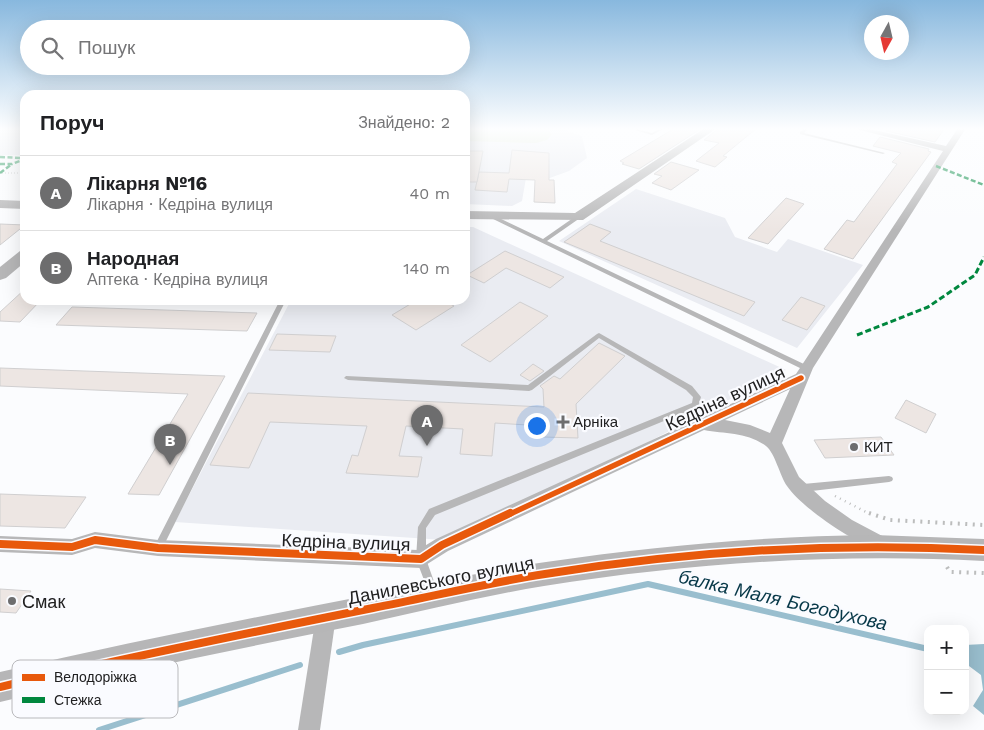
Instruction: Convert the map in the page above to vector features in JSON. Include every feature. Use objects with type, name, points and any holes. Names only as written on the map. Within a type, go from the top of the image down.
[{"type":"street","points":[[470,215],[578,218],[661,162]]},
{"type":"street","name":"Кедріна вулиця","points":[[774,443],[803,373],[939,162]]},
{"type":"street","points":[[0,204],[20,205]]},
{"type":"street","points":[[0,275],[20,258]]},
{"type":"street","name":"Кедріна вулиця","points":[[0,544],[72,547],[95,540],[158,548],[421,559],[442,545],[698,426],[803,373]]},
{"type":"street","points":[[698,426],[717,425],[741,428],[774,443],[793,482],[800,489],[846,526],[880,544]]},
{"type":"street","name":"Данилевського вулиця","points":[[110,660],[434,595],[543,575],[646,561],[763,550],[880,544],[984,550]]},
{"type":"street","points":[[309,730],[326,616]]},
{"type":"lane","points":[[491,216],[803,373]]},
{"type":"lane","points":[[543,241],[578,218]]},
{"type":"lane","points":[[158,548],[280,305]]},
{"type":"lane","points":[[348,378],[529,388],[599,335],[689,388],[697,397],[695,404],[432,512],[422,527],[421,559],[434,595]]},
{"type":"lane","points":[[800,489],[889,478]]},
{"type":"path","points":[[2,173],[20,174]]},
{"type":"path","points":[[818,486],[852,506],[890,520],[984,525]]},
{"type":"shaded area","points":[[470,162],[581,162],[569,171],[547,179],[526,178],[522,201],[512,206],[470,204]]},
{"type":"shaded area","points":[[636,189],[725,218],[735,237],[777,252],[788,239],[863,265],[797,348],[559,241]]},
{"type":"shaded area","points":[[470,227],[786,370],[459,541],[175,522],[288,305],[470,305]]},
{"type":"water","points":[[984,644],[984,715],[973,706],[983,690],[981,675],[969,666],[969,645]]},
{"type":"building","points":[[470,162],[481,162],[477,182],[470,182]]},
{"type":"building","points":[[510,162],[549,162],[549,180],[554,180],[555,203],[534,202],[535,180],[509,179],[507,192],[475,190],[479,172],[509,173]]},
{"type":"building","points":[[622,162],[650,162],[639,169],[622,164],[624,163]]},
{"type":"building","points":[[671,162],[699,170],[671,190],[652,183],[662,176],[654,174]]},
{"type":"building","points":[[699,162],[721,162],[715,167]]},
{"type":"building","points":[[892,162],[924,162],[853,259],[824,249],[847,220],[854,222],[897,164]]},
{"type":"building","points":[[786,198],[804,204],[768,244],[748,238]]},
{"type":"building","points":[[0,224],[20,225],[20,229],[0,245]]},
{"type":"building","points":[[590,224],[611,232],[600,241],[755,302],[744,316],[564,242]]},
{"type":"building","points":[[505,251],[564,277],[550,288],[506,268],[484,283],[470,276],[470,273]]},
{"type":"building","points":[[20,294],[20,305],[36,305],[20,322],[0,321],[0,312]]},
{"type":"building","points":[[801,297],[825,306],[807,330],[782,320]]},
{"type":"building","points":[[520,302],[548,316],[490,362],[461,345]]},
{"type":"building","points":[[409,305],[454,306],[416,330],[392,315]]},
{"type":"building","points":[[72,307],[257,313],[247,331],[56,325]]},
{"type":"building","points":[[277,334],[336,336],[330,352],[269,350]]},
{"type":"building","points":[[599,343],[625,356],[576,404],[578,438],[543,437],[543,426],[495,423],[492,456],[460,454],[463,429],[406,426],[399,456],[422,457],[418,477],[346,473],[352,455],[358,456],[367,426],[270,422],[249,468],[210,465],[248,393],[544,407],[543,389],[540,386],[554,376],[560,379]]},
{"type":"building","points":[[533,364],[544,371],[530,381],[520,375]]},
{"type":"building","points":[[0,368],[225,376],[159,495],[128,494],[188,394],[0,386]]},
{"type":"building","points":[[906,400],[936,414],[926,433],[895,418]]},
{"type":"building","name":"КИТ","points":[[881,437],[894,455],[825,458],[814,440]]},
{"type":"building","points":[[0,494],[86,497],[65,528],[0,526]]},
{"type":"building","name":"Смак","points":[[0,589],[31,591],[16,613],[0,612]]},
{"type":"waterway","name":"балка Маля Богодухова","points":[[339,652],[363,645],[648,584],[924,648]]},
{"type":"waterway","name":"балка Маля Богодухова","points":[[178,704],[300,665]]},
{"type":"waterway","name":"балка Маля Богодухова","points":[[99,730],[136,718]]},
{"type":"marked path","points":[[0,164],[17,162]]},
{"type":"marked path","points":[[0,173],[12,164]]},
{"type":"marked path","points":[[936,166],[984,185]]},
{"type":"marked path","points":[[857,335],[928,307],[975,275],[984,257]]},
{"type":"cycle path","points":[[0,544],[72,547],[95,540],[158,548],[421,559],[442,545],[801,378]]},
{"type":"cycle path","points":[[119,660],[497,582],[654,559],[819,547],[874,546],[984,550]]},
{"type":"cycle path","points":[[0,687],[12,684]]},
{"type":"place","name":"Арніка","points":[[563,422]]},
{"type":"place","name":"Лікарня №16","points":[[427,446]]},
{"type":"place","name":"КИТ","points":[[854,447]]},
{"type":"place","name":"Народная","points":[[170,465]]},
{"type":"place","name":"Смак","points":[[12,601]]}]
